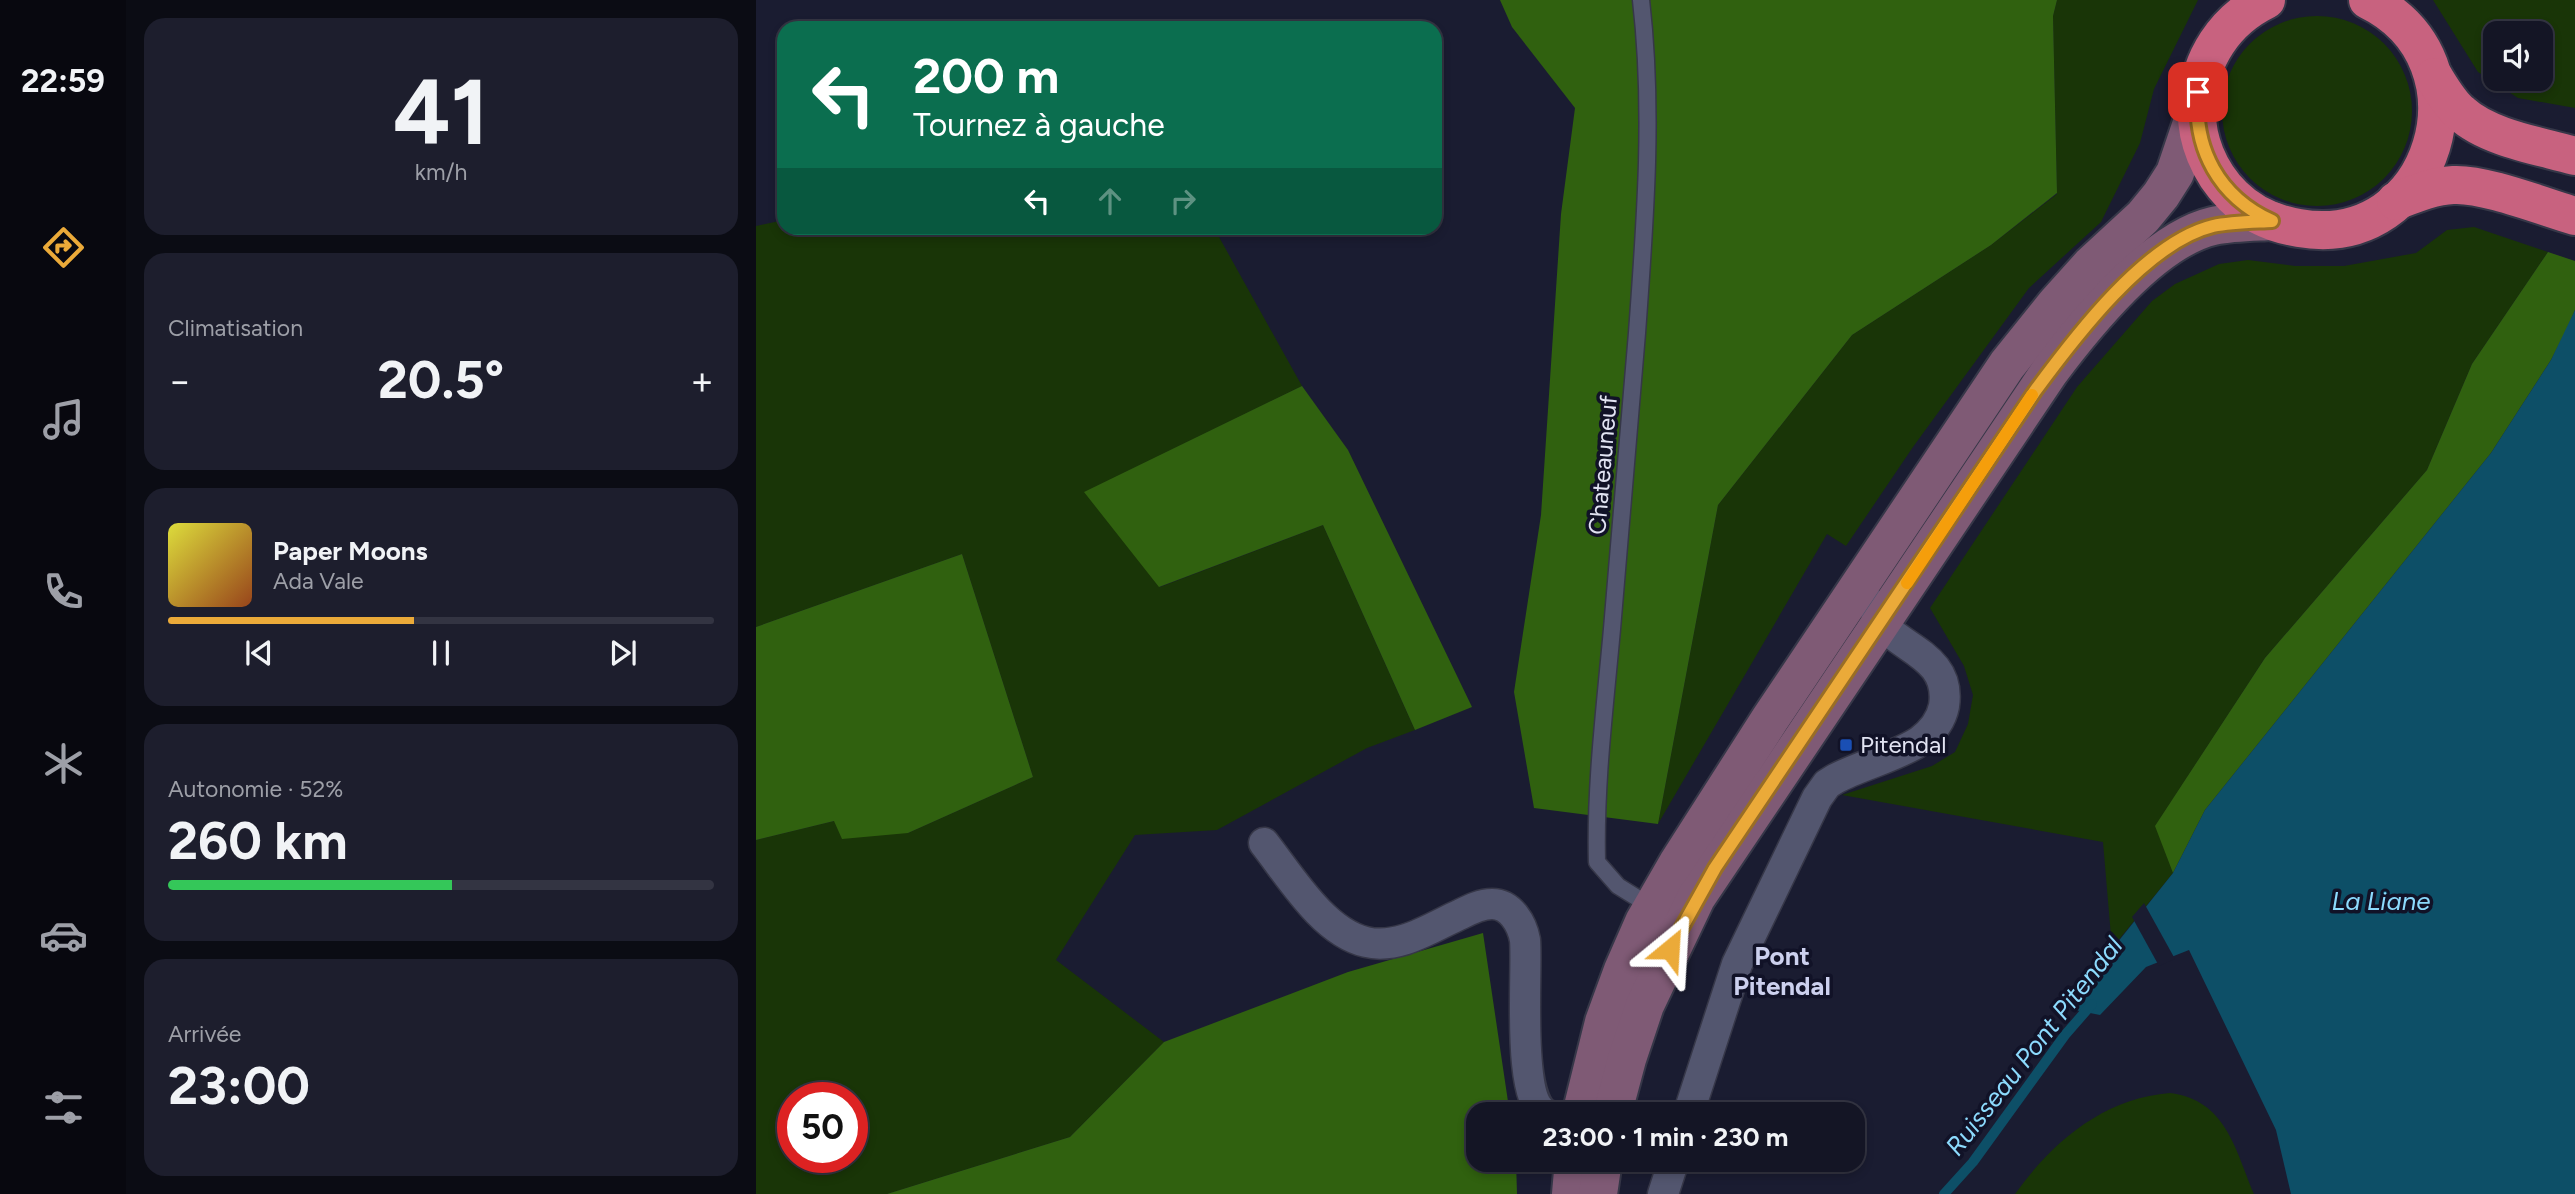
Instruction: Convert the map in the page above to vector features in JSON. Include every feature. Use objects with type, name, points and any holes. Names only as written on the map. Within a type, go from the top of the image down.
[{"type":"highway","points":[[2368,0],[2392,14],[2406,27],[2423,50],[2434,78],[2438,108],[2434,140],[2417,178],[2396,201]]},
{"type":"highway","points":[[2254,4],[2225,31],[2210,55],[2200,82],[2196,111],[2204,150],[2218,177],[2238,200],[2272,221],[2304,229],[2337,228],[2368,219],[2396,201],[2442,186],[2458,185],[2484,189],[2575,216]]},
{"type":"highway","points":[[2434,78],[2460,113],[2484,129],[2575,156]]},
{"type":"main road","points":[[1584,1102],[1604,1022],[1630,953],[1652,907],[1763,730],[2031,333],[2079,278],[2143,217],[2161,195],[2178,166],[2196,111]]},
{"type":"main road","points":[[1615,1102],[1646,1005],[1696,898],[2035,391],[2080,333],[2124,286],[2168,247],[2214,226],[2272,221]]},
{"type":"main road","points":[[1571,1194],[1573,1172]]},
{"type":"main road","points":[[1598,1194],[1601,1172]]},
{"type":"street","points":[[1692,1102],[1737,964],[1817,798],[1827,784],[1835,779],[1922,740],[1934,729],[1942,715],[1944,691],[1934,667],[1924,656],[1880,624],[1874,607],[1877,586],[1926,512],[1946,456]]},
{"type":"street","points":[[1264,843],[1329,921],[1352,937],[1369,943],[1387,944],[1405,939],[1484,905],[1500,905],[1512,913],[1521,925],[1525,940],[1527,1071],[1537,1102]]},
{"type":"street","points":[[1664,1194],[1670,1172]]},
{"type":"lane","name":"Chateauneuf","points":[[1642,0],[1647,93],[1644,239],[1621,536],[1596,804],[1597,862],[1618,886],[1652,907]]},
{"type":"green space","points":[[1500,0],[2057,0],[2053,16],[2057,193],[1991,245],[1852,335],[1718,505],[1658,824],[1534,808],[1514,692],[1541,515],[1561,214],[1575,108],[1512,27]]},
{"type":"green space","points":[[2057,0],[2198,0],[2154,89],[2140,143],[2101,222],[2029,288],[1913,447],[1846,546],[1827,534],[1658,824],[1718,505],[1852,335],[1991,245],[2057,194],[2053,16]]},
{"type":"green space","points":[[2433,0],[2575,0],[2575,108],[2518,98],[2507,91],[2553,91],[2553,21],[2483,21],[2483,75],[2478,72]]},
{"type":"green space","points":[[2317,16],[2336,17],[2354,23],[2385,43],[2405,74],[2411,92],[2411,130],[2405,148],[2385,179],[2354,199],[2336,205],[2317,206],[2298,205],[2280,199],[2249,179],[2229,148],[2223,130],[2222,111],[2223,92],[2229,74],[2249,43],[2280,23],[2298,17]]},
{"type":"green space","points":[[777,222],[777,235],[1218,235],[1302,386],[1085,492],[1160,587],[1323,525],[1415,730],[1367,748],[1217,830],[1135,835],[1056,960],[1164,1042],[1070,1137],[887,1194],[756,1194],[756,840],[834,821],[908,833],[1033,777],[962,554],[756,627],[756,226]]},
{"type":"green space","points":[[2474,227],[2548,252],[2472,364],[2427,470],[2265,658],[2156,825],[2173,873],[2112,948],[2103,842],[1842,795],[1932,766],[1955,752],[1968,724],[1973,695],[1964,666],[1930,608],[2077,387],[2152,301],[2175,284],[2219,264],[2248,260],[2295,266],[2344,266],[2416,253],[2447,230]]},
{"type":"green space","points":[[2548,252],[2575,261],[2575,310],[2551,360],[2491,453],[2205,810],[2173,873],[2155,826],[2265,658],[2427,470],[2472,364]]},
{"type":"green space","points":[[1302,386],[1348,450],[1472,707],[1415,730],[1323,525],[1159,587],[1084,492]]},
{"type":"green space","points":[[962,554],[1033,777],[908,833],[842,839],[834,821],[756,840],[756,627]]},
{"type":"green space","points":[[1483,933],[1508,1102],[1466,1102],[1466,1172],[1516,1172],[1517,1194],[887,1194],[1070,1137],[1164,1042],[1348,972]]},
{"type":"green space","points":[[2170,1093],[2204,1105],[2216,1116],[2234,1144],[2254,1194],[2015,1194],[2046,1157],[2082,1126],[2123,1104]]},
{"type":"water","name":"La Liane","points":[[2575,310],[2575,1194],[2291,1194],[2276,1130],[2189,950],[2146,967],[2100,1015],[2065,1008],[2173,873],[2205,810],[2491,453],[2551,360]]},
{"type":"pier","points":[[2144,903],[2175,959],[2159,966],[2132,917]]},
{"type":"waterway","name":"Ruisseau Pont Pitendal","points":[[1944,1194],[1973,1162],[2065,1035],[2092,1004]]},
{"type":"slow traffic","points":[[1907,583],[2032,395]]},
{"type":"place","name":"Pitendal","points":[[1846,745]]},
{"type":"district","name":"Pont Pitendal","points":[[1782,971]]},
{"type":"route","points":[[1670,949],[1715,868],[2035,391],[2066,349],[2124,286],[2179,240],[2214,226],[2272,221],[2238,200],[2212,169],[2197,121],[2198,92]]}]
